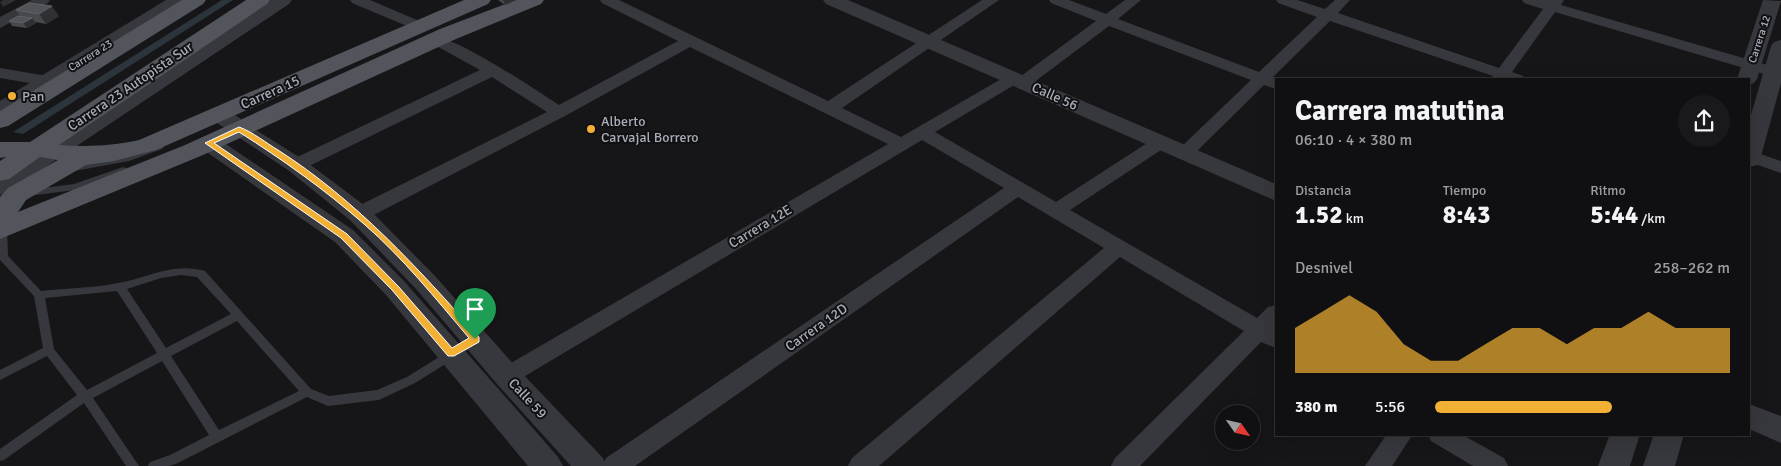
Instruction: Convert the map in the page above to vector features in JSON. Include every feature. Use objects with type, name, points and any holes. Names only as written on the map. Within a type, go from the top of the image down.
[{"type":"main road","points":[[0,121],[53,81],[115,50],[196,0]]},
{"type":"main road","name":"Carrera 23 Autopista Sur","points":[[14,184],[260,0]]},
{"type":"main road","name":"Carrera 15","points":[[14,184],[126,177],[209,143],[229,121],[419,26],[481,0]]},
{"type":"main road","name":"Carrera 15","points":[[14,184],[78,159],[147,145],[229,121],[534,0]]},
{"type":"main road","points":[[79,61],[115,50]]},
{"type":"street","points":[[0,23],[43,0]]},
{"type":"street","name":"Carrera 23","points":[[0,110],[53,81],[79,61],[179,0]]},
{"type":"street","points":[[14,184],[283,0]]},
{"type":"street","points":[[357,0],[419,26]]},
{"type":"street","points":[[607,0],[900,143]]},
{"type":"street","name":"Calle 56","points":[[832,0],[1275,193]]},
{"type":"street","points":[[830,108],[992,0]]},
{"type":"street","points":[[1056,0],[1269,81]]},
{"type":"street","name":"Carrera 12E","points":[[507,376],[900,143],[1018,80],[1108,20],[1134,0]]},
{"type":"street","points":[[1282,0],[1506,77],[1554,3]]},
{"type":"street","points":[[1185,153],[1269,81],[1343,0]]},
{"type":"street","points":[[1529,0],[1554,3],[1749,72],[1777,72]]},
{"type":"street","points":[[1773,0],[1781,2]]},
{"type":"street","name":"Carrera 12","points":[[1749,72],[1773,0]]},
{"type":"street","points":[[437,40],[493,70],[560,112]]},
{"type":"street","points":[[344,236],[363,219],[691,40]]},
{"type":"street","name":"Carrera 12","points":[[1750,155],[1777,72],[1781,46]]},
{"type":"street","points":[[296,165],[493,70]]},
{"type":"street","points":[[0,73],[53,81]]},
{"type":"street","name":"Calle 59","points":[[229,121],[296,165],[363,219],[426,283],[507,376],[591,466]]},
{"type":"street","points":[[922,132],[1268,335]]},
{"type":"street","points":[[1056,211],[1161,142]]},
{"type":"street","name":"Calle 59","points":[[209,143],[344,236],[395,288],[547,466]]},
{"type":"street","points":[[1750,158],[1781,167]]},
{"type":"street","name":"Carrera 12D","points":[[615,466],[1017,188]]},
{"type":"street","points":[[861,466],[1119,247]]},
{"type":"street","points":[[1124,466],[1268,335],[1275,316]]},
{"type":"street","points":[[1750,399],[1781,413]]},
{"type":"street","points":[[1750,416],[1781,430]]},
{"type":"street","points":[[1378,466],[1400,436]]},
{"type":"street","points":[[1443,436],[1495,466]]},
{"type":"street","points":[[1614,466],[1624,436]]},
{"type":"street","points":[[1659,466],[1668,436]]},
{"type":"lane","points":[[14,184],[75,187],[141,164],[229,121],[494,0]]},
{"type":"lane","points":[[14,184],[142,154],[229,121],[519,0]]},
{"type":"lane","points":[[14,184],[2,258],[39,295],[49,350],[85,396],[133,466]]},
{"type":"lane","points":[[39,295],[120,286],[171,272],[190,270],[202,274],[307,392],[328,401],[379,395],[410,380],[475,339]]},
{"type":"lane","points":[[120,286],[217,437]]},
{"type":"lane","points":[[0,456],[85,396],[238,315]]},
{"type":"lane","points":[[0,375],[49,350]]},
{"type":"lane","points":[[154,466],[174,459],[307,392]]},
{"type":"shaded area","points":[[222,0],[233,0],[23,134],[13,132]]},
{"type":"building","points":[[29,3],[52,6],[39,14],[16,10]]},
{"type":"building","points":[[18,16],[32,18],[23,23],[9,21]]},
{"type":"place","name":"Pan","points":[[12,96]]},
{"type":"place","name":"Alberto Carvajal Borrero","points":[[591,129]]},
{"type":"route","points":[[239,129],[296,165],[359,214],[426,283],[475,339],[451,354],[395,288],[344,236],[209,143],[239,129]]}]
